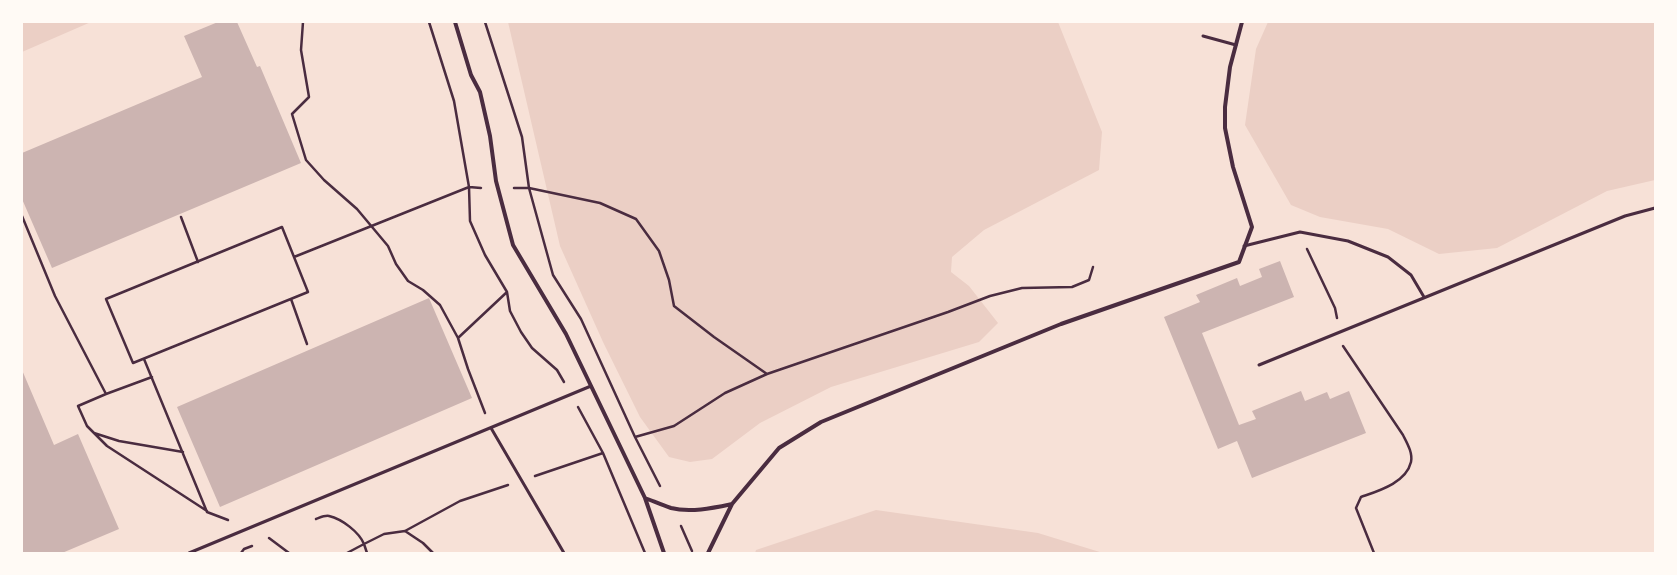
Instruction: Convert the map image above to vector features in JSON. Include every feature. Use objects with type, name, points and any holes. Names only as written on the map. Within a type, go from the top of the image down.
[{"type":"street","points":[[455,22],[471,75],[480,92],[490,136],[498,188],[513,245],[566,334],[644,498],[664,553]]},
{"type":"street","points":[[708,553],[732,504],[779,448],[821,422],[1061,324],[1239,262],[1252,227],[1233,167],[1225,128],[1225,107],[1229,73],[1242,22]]},
{"type":"street","points":[[644,498],[671,508],[686,510],[708,509],[732,504]]},
{"type":"lane","points":[[1204,36],[1236,45]]},
{"type":"lane","points":[[1259,365],[1625,216],[1655,208]]},
{"type":"lane","points":[[1244,246],[1300,232],[1348,240],[1388,257],[1411,275],[1424,297]]},
{"type":"lane","points":[[189,553],[591,386]]},
{"type":"lane","points":[[491,428],[564,553]]},
{"type":"path","points":[[303,22],[301,50],[309,97],[292,114],[306,160],[324,180],[357,209],[388,246],[396,264],[408,280],[423,290],[440,305],[458,338],[468,369],[491,428]]},
{"type":"path","points":[[429,22],[454,101],[469,188],[470,221],[485,255],[507,292],[510,311],[521,332],[532,348],[557,370],[603,453],[646,553]]},
{"type":"path","points":[[485,22],[522,137],[529,188],[553,275],[581,319],[640,446]]},
{"type":"path","points":[[294,257],[469,188],[529,188],[600,204],[636,219],[659,251],[669,280],[674,306],[714,337],[767,374]]},
{"type":"path","points":[[22,216],[55,296],[106,394]]},
{"type":"path","points":[[181,217],[198,262]]},
{"type":"path","points":[[282,227],[294,257],[308,292],[133,363],[106,299],[282,227]]},
{"type":"path","points":[[1300,232],[1335,308],[1344,347],[1400,430],[1410,450],[1411,462],[1401,478],[1380,491],[1361,497],[1356,508],[1374,553]]},
{"type":"path","points":[[635,436],[674,426],[725,393],[767,374],[948,312],[990,296],[1022,288],[1072,287],[1089,280],[1093,267]]},
{"type":"path","points":[[458,338],[507,292]]},
{"type":"path","points":[[291,299],[307,344]]},
{"type":"path","points":[[144,359],[184,452],[207,512]]},
{"type":"path","points":[[152,377],[78,406],[87,426],[107,446],[207,512],[270,537],[289,553]]},
{"type":"path","points":[[94,433],[119,441],[184,452]]},
{"type":"path","points":[[347,553],[384,534],[405,531],[460,501]]},
{"type":"path","points":[[308,520],[328,516],[345,524],[361,536],[367,553]]},
{"type":"path","points":[[405,531],[433,553]]},
{"type":"path","points":[[264,540],[270,537]]},
{"type":"path","points":[[241,553],[244,549],[257,543]]},
{"type":"shaded area","points":[[22,22],[91,22],[22,52]]},
{"type":"shaded area","points":[[508,22],[1058,22],[1102,132],[1099,170],[984,230],[952,257],[951,272],[969,286],[998,323],[979,342],[831,387],[760,423],[712,459],[690,462],[669,457],[640,417],[603,342],[560,246]]},
{"type":"shaded area","points":[[1268,22],[1655,22],[1655,180],[1607,191],[1497,248],[1439,254],[1388,229],[1320,217],[1291,205],[1245,125],[1256,49]]},
{"type":"shaded area","points":[[876,510],[1038,533],[1103,553],[755,553],[756,550]]},
{"type":"building","points":[[218,22],[237,22],[257,67],[260,66],[301,163],[52,268],[22,199],[22,153],[202,77],[184,36]]},
{"type":"building","points":[[1280,261],[1294,297],[1202,333],[1239,425],[1256,419],[1252,411],[1301,391],[1305,401],[1327,392],[1330,399],[1349,391],[1366,433],[1252,478],[1237,441],[1218,449],[1164,317],[1200,302],[1196,295],[1237,278],[1240,286],[1262,277],[1259,269]]},
{"type":"building","points":[[429,298],[472,398],[220,507],[177,407]]},
{"type":"building","points":[[22,370],[54,445],[78,434],[119,529],[62,553],[22,553]]}]
